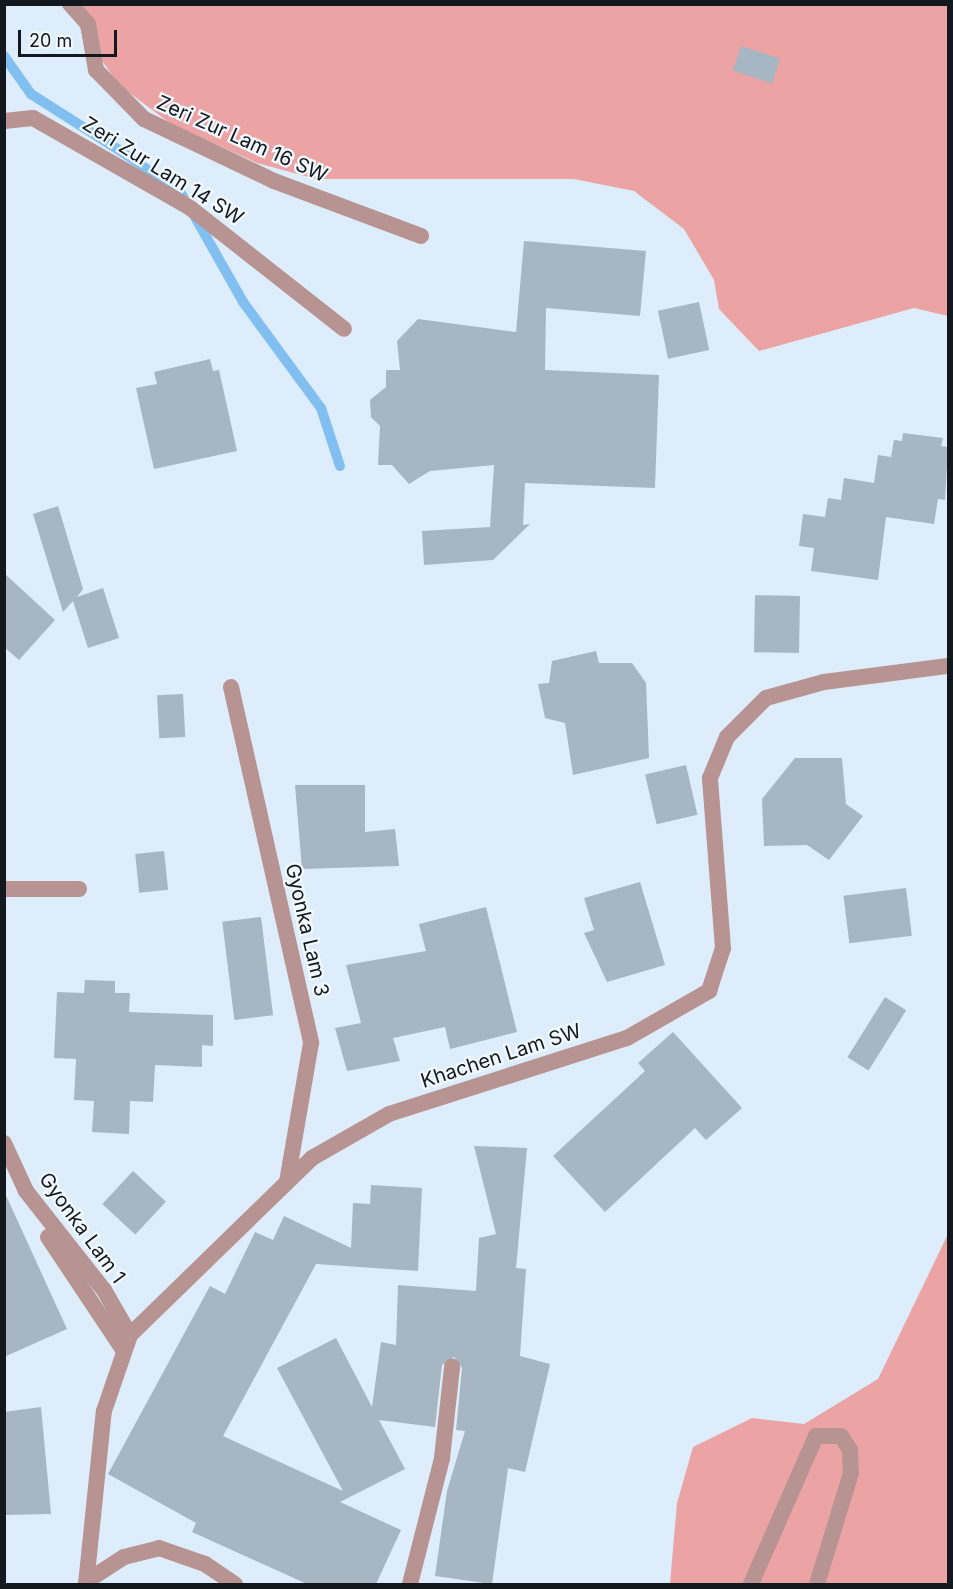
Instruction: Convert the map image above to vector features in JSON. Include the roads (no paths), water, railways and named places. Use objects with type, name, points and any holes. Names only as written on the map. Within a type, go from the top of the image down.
[{"type":"street","name":"Zeri Zur Lam 16 SW","points":[[70,4],[88,24],[96,70],[144,119],[274,181],[421,236]]},
{"type":"street","name":"Zeri Zur Lam 14 SW","points":[[4,121],[33,118],[180,201],[219,225],[344,330]]},
{"type":"street","name":"Khachen Lam SW","points":[[86,1583],[105,1411],[127,1343],[312,1158],[389,1114],[627,1038],[709,991],[723,948],[710,778],[727,737],[766,698],[824,682],[948,666]]},
{"type":"street","name":"Gyonka Lam 3","points":[[231,687],[311,1043],[287,1182]]},
{"type":"street","points":[[4,889],[79,889]]},
{"type":"street","name":"Gyonka Lam 1","points":[[4,1143],[26,1191],[104,1290],[127,1343]]},
{"type":"street","points":[[4,1168],[20,1200],[127,1343]]},
{"type":"street","points":[[410,1584],[442,1458],[452,1367]]},
{"type":"street","points":[[751,1584],[816,1436],[841,1436],[850,1450],[851,1473],[817,1584]]},
{"type":"street","points":[[86,1583],[124,1557],[159,1548],[205,1564],[235,1584]]},
{"type":"waterway","points":[[4,56],[31,94],[180,192],[187,203]]},
{"type":"waterway","points":[[195,217],[243,302],[321,408],[340,466]]}]
